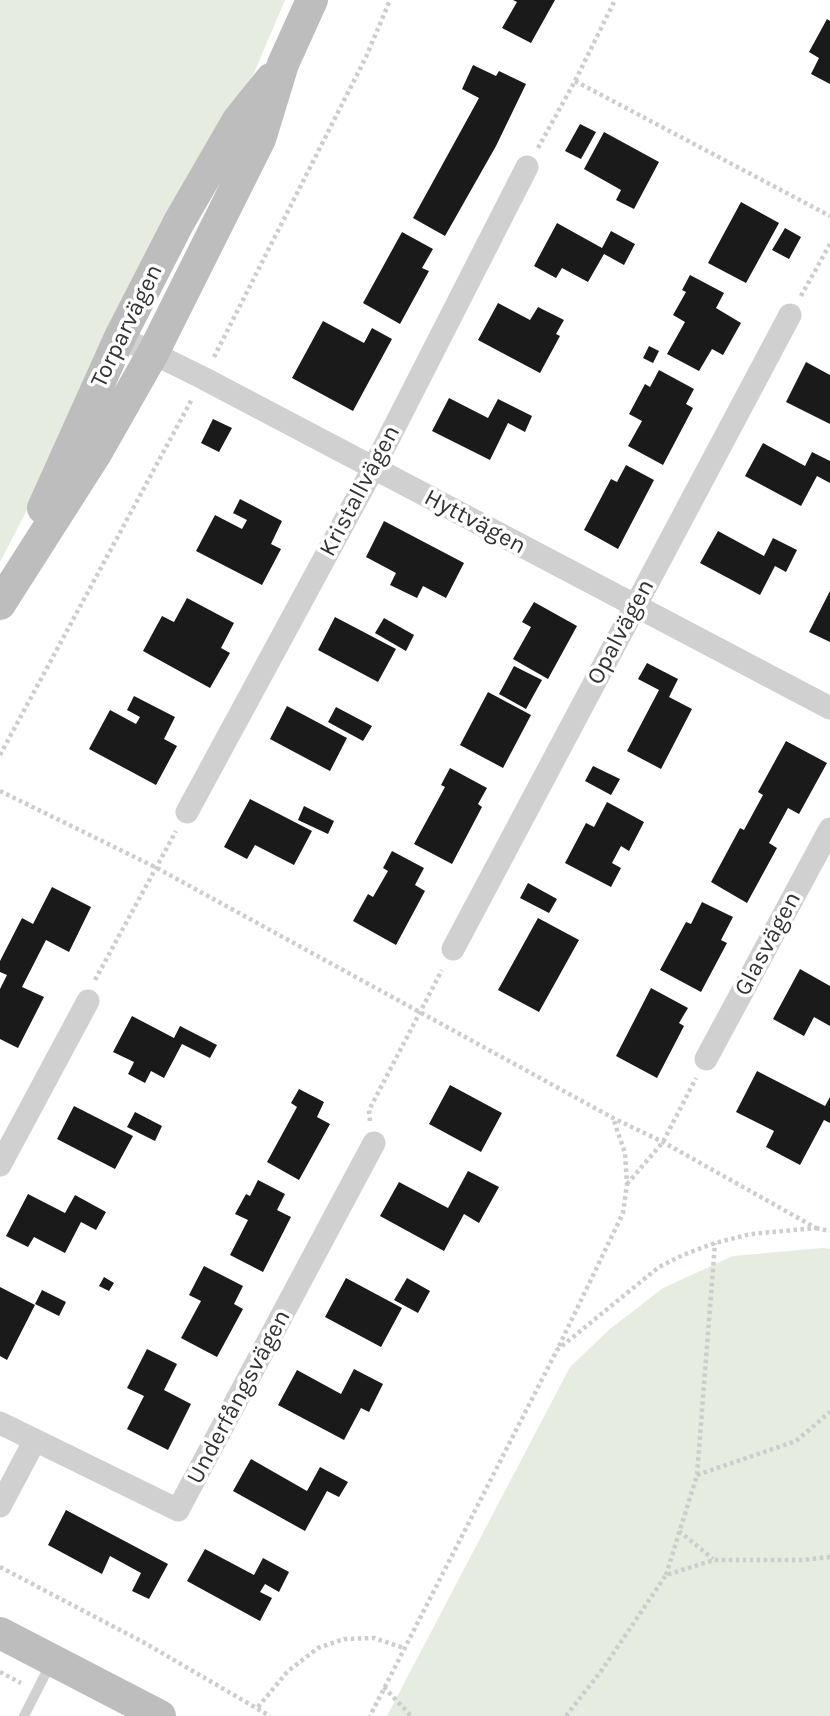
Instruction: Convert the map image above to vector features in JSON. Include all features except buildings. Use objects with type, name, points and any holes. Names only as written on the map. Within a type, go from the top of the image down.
[{"type":"street","name":"Torparvägen","points":[[0,605],[95,456],[153,353],[260,139],[284,64],[312,0]]},
{"type":"street","name":"Torparvägen","points":[[0,605],[120,337],[179,222],[238,120],[284,64]]},
{"type":"street","name":"Kristallvägen","points":[[187,812],[374,467],[527,167]]},
{"type":"street","name":"Opalvägen","points":[[453,949],[790,315]]},
{"type":"street","name":"Hyttvägen","points":[[120,337],[374,467],[830,708]]},
{"type":"street","name":"Glasvägen","points":[[706,1059],[830,830]]},
{"type":"street","points":[[0,1165],[88,1001]]},
{"type":"street","name":"Underfångsvägen","points":[[0,1423],[34,1442],[178,1510],[374,1143]]},
{"type":"street","points":[[0,1506],[34,1442]]},
{"type":"street","points":[[0,1633],[160,1716]]},
{"type":"lane","points":[[24,1716],[52,1661]]},
{"type":"path","points":[[527,167],[575,81],[615,0]]},
{"type":"path","points":[[575,81],[830,216]]},
{"type":"path","points":[[790,315],[830,244]]},
{"type":"path","points":[[0,791],[155,867],[613,1118],[663,1142],[816,1228],[830,1231]]},
{"type":"path","points":[[88,1001],[98,972],[187,812]]},
{"type":"path","points":[[374,1143],[369,1110],[453,949]]},
{"type":"path","points":[[627,1184],[663,1142],[706,1059]]},
{"type":"path","points":[[370,1716],[557,1350],[623,1213],[627,1184],[625,1153],[613,1118]]},
{"type":"path","points":[[557,1350],[659,1267],[715,1242],[751,1234],[816,1228]]},
{"type":"path","points":[[566,1716],[602,1670],[666,1575],[697,1475],[715,1242]]},
{"type":"path","points":[[697,1475],[796,1441],[830,1412]]},
{"type":"path","points":[[679,1531],[714,1560]]},
{"type":"path","points":[[666,1575],[714,1560],[801,1560],[830,1557]]},
{"type":"path","points":[[0,1567],[143,1642],[270,1716]]},
{"type":"path","points":[[258,1707],[288,1671],[318,1648],[344,1639],[374,1638],[404,1648]]},
{"type":"path","points":[[384,1686],[411,1716]]},
{"type":"shaded area","points":[[0,0],[285,0],[254,73],[176,200],[58,450],[0,562]]},
{"type":"shaded area","points":[[830,1249],[830,1716],[387,1716],[570,1367],[610,1329],[663,1288],[733,1256]]}]
